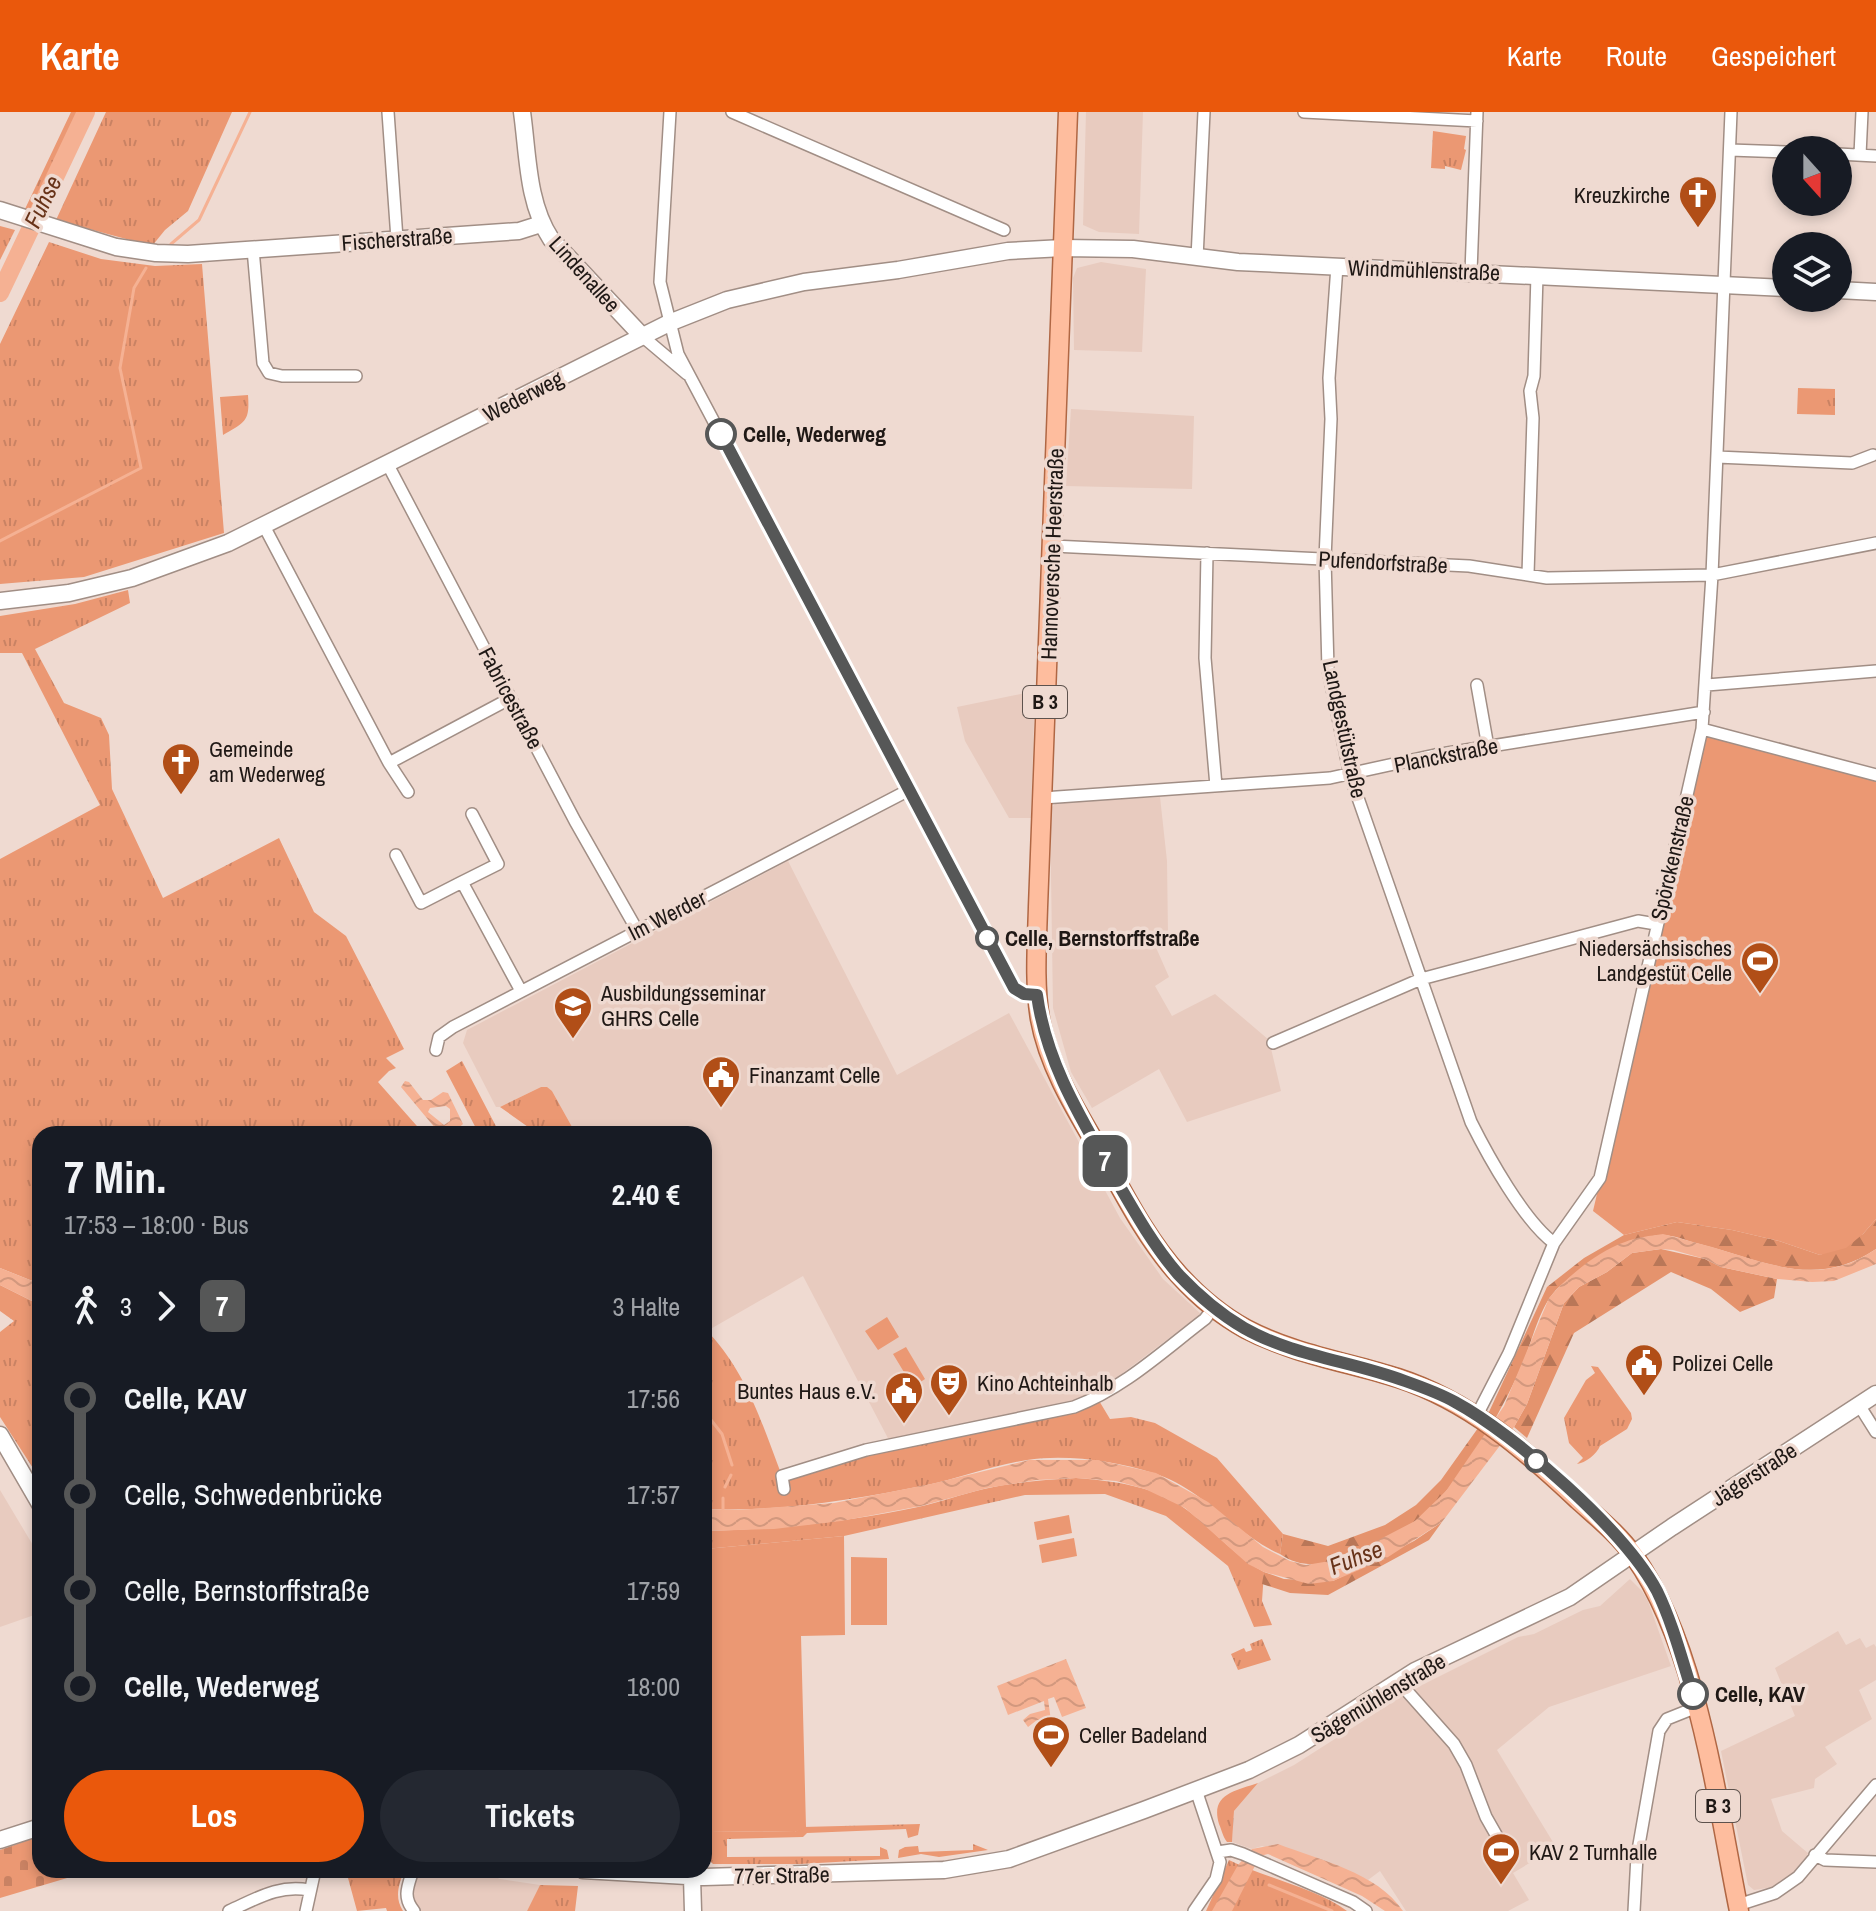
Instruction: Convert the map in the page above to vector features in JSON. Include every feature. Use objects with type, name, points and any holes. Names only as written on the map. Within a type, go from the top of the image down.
[{"type":"main road","name":"Hannoversche Heerstraße","points":[[1037,995],[1068,117]]},
{"type":"main road","name":"B 3","points":[[1037,995],[1045,1041],[1061,1079],[1110,1169],[1152,1239],[1178,1273],[1214,1307],[1244,1328],[1269,1340],[1400,1379],[1446,1397],[1480,1417],[1582,1503],[1633,1554],[1660,1599],[1697,1707],[1739,1908]]},
{"type":"street","points":[[388,112],[397,239]]},
{"type":"street","name":"Lindenallee","points":[[522,112],[535,206],[541,224],[551,239],[642,336]]},
{"type":"street","points":[[670,112],[660,282],[669,323],[687,374],[1014,988],[1024,994],[1037,995]]},
{"type":"street","points":[[732,112],[1004,230]]},
{"type":"street","points":[[1197,258],[1204,112]]},
{"type":"street","points":[[1304,112],[1477,116],[1471,272]]},
{"type":"street","name":"Spörckenstraße","points":[[1480,1417],[1554,1243],[1600,1178],[1702,729],[1707,685],[1731,112]]},
{"type":"street","points":[[1860,155],[1862,112]]},
{"type":"street","points":[[1730,150],[1772,152]]},
{"type":"street","points":[[1852,155],[1876,156]]},
{"type":"street","name":"Fischerstraße","points":[[8,212],[116,247],[188,254],[519,231],[541,224]]},
{"type":"street","name":"Windmühlenstraße","points":[[1063,248],[1133,249],[1197,258],[1772,287]]},
{"type":"street","name":"Wederweg","points":[[0,601],[69,593],[132,578],[196,556],[388,465],[642,336],[727,300],[804,282],[1008,251],[1063,248]]},
{"type":"street","points":[[253,249],[263,363],[269,373],[282,376],[356,376]]},
{"type":"street","name":"Landgestütstraße","points":[[1337,266],[1329,378],[1331,419],[1325,559],[1328,669],[1350,775],[1471,1122],[1540,1232],[1554,1243]]},
{"type":"street","points":[[1528,574],[1533,418],[1530,391],[1534,376],[1537,275]]},
{"type":"street","points":[[1852,291],[1876,292]]},
{"type":"street","points":[[642,336],[687,374]]},
{"type":"street","points":[[1717,457],[1852,463],[1873,455]]},
{"type":"street","name":"Fabricestraße","points":[[388,465],[575,821],[637,930]]},
{"type":"street","points":[[264,526],[389,763],[408,792]]},
{"type":"street","name":"Pufendorfstraße","points":[[1053,546],[1469,566],[1547,578],[1712,575],[1876,543]]},
{"type":"street","points":[[1207,553],[1205,658],[1216,786]]},
{"type":"street","points":[[1707,685],[1876,671]]},
{"type":"street","points":[[1477,685],[1488,747]]},
{"type":"street","points":[[389,763],[511,698]]},
{"type":"street","name":"Planckstraße","points":[[1043,798],[1350,775],[1435,755],[1704,712]]},
{"type":"street","points":[[1702,729],[1876,775]]},
{"type":"street","name":"Im Werder","points":[[436,1050],[439,1037],[453,1027],[909,790]]},
{"type":"street","points":[[396,855],[421,903],[498,864],[472,814]]},
{"type":"street","points":[[462,882],[521,991]]},
{"type":"street","points":[[1273,1043],[1421,979],[1638,921],[1656,924]]},
{"type":"street","points":[[784,1489],[782,1476],[866,1450],[1074,1407],[1094,1399],[1129,1377],[1205,1319],[1214,1307]]},
{"type":"street","name":"Jägerstraße","points":[[1633,1554],[1876,1394]]},
{"type":"street","points":[[1859,1405],[1876,1432]]},
{"type":"street","points":[[0,1435],[32,1490]]},
{"type":"street","name":"Sägemühlenstraße","points":[[1113,1821],[1249,1770],[1299,1745],[1398,1681],[1570,1597],[1633,1554]]},
{"type":"street","points":[[1398,1681],[1454,1744],[1466,1765],[1486,1817],[1507,1854]]},
{"type":"street","points":[[1634,1911],[1637,1856],[1659,1731],[1667,1719],[1697,1707]]},
{"type":"street","points":[[1739,1908],[1786,1887],[1798,1877],[1876,1785]]},
{"type":"street","points":[[1194,1911],[1216,1879],[1219,1857],[1196,1790]]},
{"type":"street","name":"77er Straße","points":[[712,1877],[944,1870],[981,1865],[1009,1859],[1113,1821]]},
{"type":"street","points":[[0,1840],[32,1830]]},
{"type":"street","points":[[1219,1857],[1231,1850],[1245,1855],[1353,1902],[1366,1911]]},
{"type":"street","points":[[1815,1855],[1825,1860],[1876,1862]]},
{"type":"street","points":[[306,1911],[313,1878]]},
{"type":"street","points":[[411,1878],[406,1894],[407,1903],[414,1911]]},
{"type":"street","points":[[692,1878],[693,1911]]},
{"type":"street","points":[[229,1911],[276,1890],[292,1887],[309,1890]]},
{"type":"shaded area","points":[[1086,112],[1143,112],[1139,234],[1099,232],[1083,225]]},
{"type":"shaded area","points":[[1101,262],[1146,269],[1142,352],[1074,350],[1073,278],[1077,268]]},
{"type":"shaded area","points":[[1071,409],[1194,416],[1192,489],[1066,486]]},
{"type":"shaded area","points":[[1035,691],[1031,818],[1009,818],[965,741],[957,707]]},
{"type":"shaded area","points":[[1160,797],[1167,861],[1168,934],[1154,943],[1169,977],[1155,986],[1172,1016],[1215,994],[1269,1040],[1281,1091],[1187,1122],[1159,1069],[1092,1108],[1071,1072],[1053,1008],[1050,809],[1056,803]]},
{"type":"shaded area","points":[[788,861],[897,1075],[1009,1013],[1120,1218],[1163,1279],[1201,1314],[1095,1394],[1043,1412],[891,1444],[803,1276],[712,1328],[712,1126],[572,1126],[552,1091],[541,1087],[496,1107],[463,1043],[467,1030]]},
{"type":"shaded area","points":[[0,1490],[32,1544],[32,1616],[0,1627]]},
{"type":"shaded area","points":[[1630,1579],[1648,1601],[1671,1666],[1549,1707],[1497,1750],[1556,1847],[1513,1873],[1529,1900],[1508,1911],[1406,1911],[1380,1871],[1368,1880],[1337,1867],[1262,1846],[1252,1849],[1232,1842],[1234,1811],[1258,1783],[1294,1765],[1410,1691],[1518,1637],[1534,1634],[1583,1610],[1600,1606]]},
{"type":"shaded area","points":[[1838,1631],[1846,1645],[1860,1638],[1866,1648],[1874,1644],[1876,1647],[1876,1680],[1859,1690],[1872,1719],[1825,1747],[1837,1764],[1815,1779],[1814,1788],[1771,1799],[1782,1831],[1809,1854],[1790,1876],[1773,1887],[1754,1890],[1748,1885],[1721,1751],[1795,1716],[1775,1668]]},
{"type":"shaded area","points":[[417,1878],[498,1878],[540,1885],[527,1911],[414,1911],[420,1909],[412,1893]]},
{"type":"green space","points":[[71,112],[81,112],[32,211],[25,209]]},
{"type":"green space","points":[[106,112],[232,112],[188,211],[165,230],[152,246],[56,220]]},
{"type":"green space","points":[[1433,131],[1466,136],[1461,170],[1445,166],[1445,169],[1431,168]]},
{"type":"green space","points":[[0,226],[15,230],[0,260]]},
{"type":"green space","points":[[49,242],[101,259],[155,266],[202,264],[224,533],[84,577],[0,584],[0,344]]},
{"type":"green space","points":[[1798,388],[1835,389],[1835,415],[1797,414]]},
{"type":"green space","points":[[248,395],[247,416],[223,435],[220,397]]},
{"type":"green space","points":[[128,590],[130,603],[35,649],[64,703],[101,718],[109,735],[112,789],[163,898],[279,838],[314,912],[346,936],[404,1049],[386,1058],[396,1068],[378,1082],[417,1126],[32,1126],[32,1281],[0,1268],[0,859],[100,805],[22,653],[0,653],[0,616],[75,604]]},
{"type":"green space","name":"Niedersächsisches Landgestüt Celle","points":[[1705,734],[1876,778],[1876,1219],[1846,1248],[1820,1255],[1732,1230],[1677,1222],[1624,1235],[1593,1211]]},
{"type":"green space","points":[[462,1061],[496,1126],[475,1126],[446,1071]]},
{"type":"green space","points":[[547,1087],[572,1126],[527,1126],[500,1107]]},
{"type":"green space","points":[[1876,1219],[1876,1249],[1831,1268],[1787,1268],[1664,1235],[1632,1241],[1606,1253],[1582,1268],[1552,1294],[1514,1383],[1491,1427],[1431,1508],[1401,1530],[1340,1559],[1310,1564],[1290,1560],[1280,1554],[1283,1534],[1328,1546],[1385,1525],[1416,1505],[1441,1480],[1488,1414],[1547,1287],[1584,1258],[1624,1235],[1677,1222],[1732,1230],[1820,1255],[1863,1234]]},
{"type":"green space","points":[[1661,1249],[1705,1259],[1721,1267],[1777,1279],[1774,1298],[1740,1312],[1711,1289],[1671,1272],[1574,1333],[1527,1438],[1514,1427],[1527,1404],[1564,1303],[1579,1287],[1607,1272],[1632,1253]]},
{"type":"green space","points":[[0,1285],[32,1301],[32,1467],[0,1417],[0,1332],[14,1321],[0,1311]]},
{"type":"green space","points":[[887,1317],[899,1337],[878,1350],[865,1331]]},
{"type":"green space","points":[[712,1337],[741,1378],[782,1476],[1043,1412],[1095,1394],[1110,1419],[1131,1417],[1155,1423],[1217,1458],[1283,1534],[1280,1554],[1171,1480],[1123,1465],[1074,1458],[1014,1462],[927,1485],[844,1500],[788,1507],[712,1509]]},
{"type":"green space","points":[[906,1347],[925,1379],[913,1387],[893,1354]]},
{"type":"green space","points":[[1591,1366],[1598,1367],[1631,1413],[1632,1419],[1627,1429],[1600,1446],[1590,1458],[1577,1464],[1583,1458],[1569,1443],[1564,1418],[1586,1380],[1595,1373]]},
{"type":"green space","points":[[1076,1478],[1120,1483],[1148,1490],[1175,1502],[1264,1572],[1262,1601],[1272,1625],[1254,1627],[1228,1566],[1166,1516],[1105,1494],[1025,1495],[844,1536],[712,1548],[712,1531],[838,1521],[1030,1482]]},
{"type":"green space","points":[[1069,1515],[1072,1533],[1037,1540],[1034,1522]]},
{"type":"green space","points":[[1442,1522],[1429,1540],[1328,1595],[1290,1593],[1262,1584],[1264,1572],[1284,1579],[1333,1581],[1414,1541]]},
{"type":"green space","points":[[844,1536],[845,1635],[801,1636],[806,1827],[795,1832],[712,1831],[712,1548]]},
{"type":"green space","points":[[1074,1538],[1077,1556],[1042,1563],[1039,1545]]},
{"type":"green space","points":[[851,1557],[887,1558],[887,1625],[851,1625]]},
{"type":"green space","points":[[1262,1639],[1271,1660],[1238,1670],[1231,1654],[1244,1648],[1246,1652],[1252,1650],[1250,1644]]},
{"type":"green space","points":[[1258,1783],[1234,1811],[1232,1842],[1227,1842],[1217,1814],[1221,1800],[1226,1795]]},
{"type":"green space","points":[[920,1824],[918,1835],[908,1838],[906,1829],[727,1839],[727,1857],[880,1856],[880,1847],[887,1850],[889,1859],[800,1864],[712,1863],[712,1831],[795,1832],[802,1827]]},
{"type":"green space","points":[[32,1839],[32,1878],[67,1878],[0,1898],[0,1850]]},
{"type":"green space","points":[[973,1844],[988,1850],[939,1857],[921,1854],[898,1858],[899,1850],[905,1847],[918,1846],[919,1852],[973,1850]]},
{"type":"green space","points":[[1229,1860],[1321,1896],[1347,1911],[1206,1911]]},
{"type":"green space","points":[[348,1878],[402,1878],[398,1896],[403,1911],[387,1911],[386,1908],[357,1911]]},
{"type":"green space","points":[[540,1885],[578,1886],[575,1911],[527,1911]]},
{"type":"water","points":[[405,1081],[423,1100],[448,1093],[463,1124],[433,1126],[401,1087]],"holes":[[[446,1106],[450,1109],[450,1121],[444,1125],[428,1112],[430,1108]]]},
{"type":"water","points":[[1663,1234],[1803,1270],[1839,1266],[1876,1249],[1876,1264],[1834,1281],[1812,1282],[1777,1279],[1721,1267],[1673,1250],[1632,1253],[1607,1272],[1579,1287],[1564,1303],[1527,1404],[1514,1427],[1442,1522],[1385,1559],[1333,1581],[1309,1584],[1264,1572],[1248,1564],[1185,1508],[1145,1489],[1116,1481],[1076,1478],[1037,1480],[987,1488],[921,1506],[841,1521],[774,1529],[712,1531],[712,1509],[834,1503],[1029,1460],[1098,1460],[1156,1473],[1208,1502],[1263,1547],[1290,1561],[1306,1565],[1342,1559],[1415,1521],[1446,1491],[1504,1406],[1549,1298],[1574,1273],[1604,1251],[1634,1239]]},
{"type":"water","points":[[0,1268],[32,1281],[32,1301],[0,1285]]},
{"type":"water","points":[[1066,1659],[1086,1708],[1062,1717],[1054,1697],[1048,1699],[1049,1723],[1037,1720],[1028,1727],[1023,1720],[1030,1714],[1045,1710],[1044,1701],[1008,1715],[997,1686]]},
{"type":"water","points":[[1278,1844],[1363,1877],[1378,1886],[1403,1911],[1385,1911],[1362,1896],[1268,1854],[1260,1856],[1232,1911],[1212,1911],[1238,1865],[1252,1849]]},
{"type":"waterway","name":"Fuhse","points":[[0,293],[86,112]]},
{"type":"waterway","points":[[171,244],[199,220],[250,112]]},
{"type":"waterway","points":[[0,541],[141,468],[120,368],[134,288],[146,268]]},
{"type":"waterway","points":[[712,1421],[722,1434],[732,1465]]},
{"type":"waterway","points":[[725,1487],[731,1475]]},
{"type":"waterway","points":[[723,1498],[723,1510]]},
{"type":"waterway","points":[[1269,1885],[1332,1911]]},
{"type":"bus line","name":"7","points":[[721,434],[1014,988],[1024,994],[1037,995],[1045,1041],[1061,1079],[1092,1136],[1136,1214],[1178,1273],[1214,1307],[1244,1328],[1295,1349],[1400,1379],[1446,1397],[1477,1415],[1521,1448],[1633,1554],[1660,1599],[1693,1694]]},
{"type":"place","name":"Kreuzkirche","points":[[1698,229]]},
{"type":"place","name":"Celle, Wederweg","points":[[721,434]]},
{"type":"place","name":"Gemeinde am Wederweg","points":[[181,796]]},
{"type":"place","name":"Celle, Bernstorffstraße","points":[[987,938]]},
{"type":"place","name":"Niedersächsisches Landgestüt Celle","points":[[1760,995]]},
{"type":"place","name":"Ausbildungsseminar GHRS Celle","points":[[573,1040]]},
{"type":"place","name":"Finanzamt Celle","points":[[721,1109]]},
{"type":"place","name":"Polizei Celle","points":[[1644,1397]]},
{"type":"place","name":"Kino Achteinhalb","points":[[949,1417]]},
{"type":"place","name":"Buntes Haus e.V.","points":[[904,1425]]},
{"type":"place","name":"Celle, KAV","points":[[1693,1694]]},
{"type":"place","name":"Celler Badeland","points":[[1051,1769]]},
{"type":"place","name":"KAV 2 Turnhalle","points":[[1501,1886]]}]
